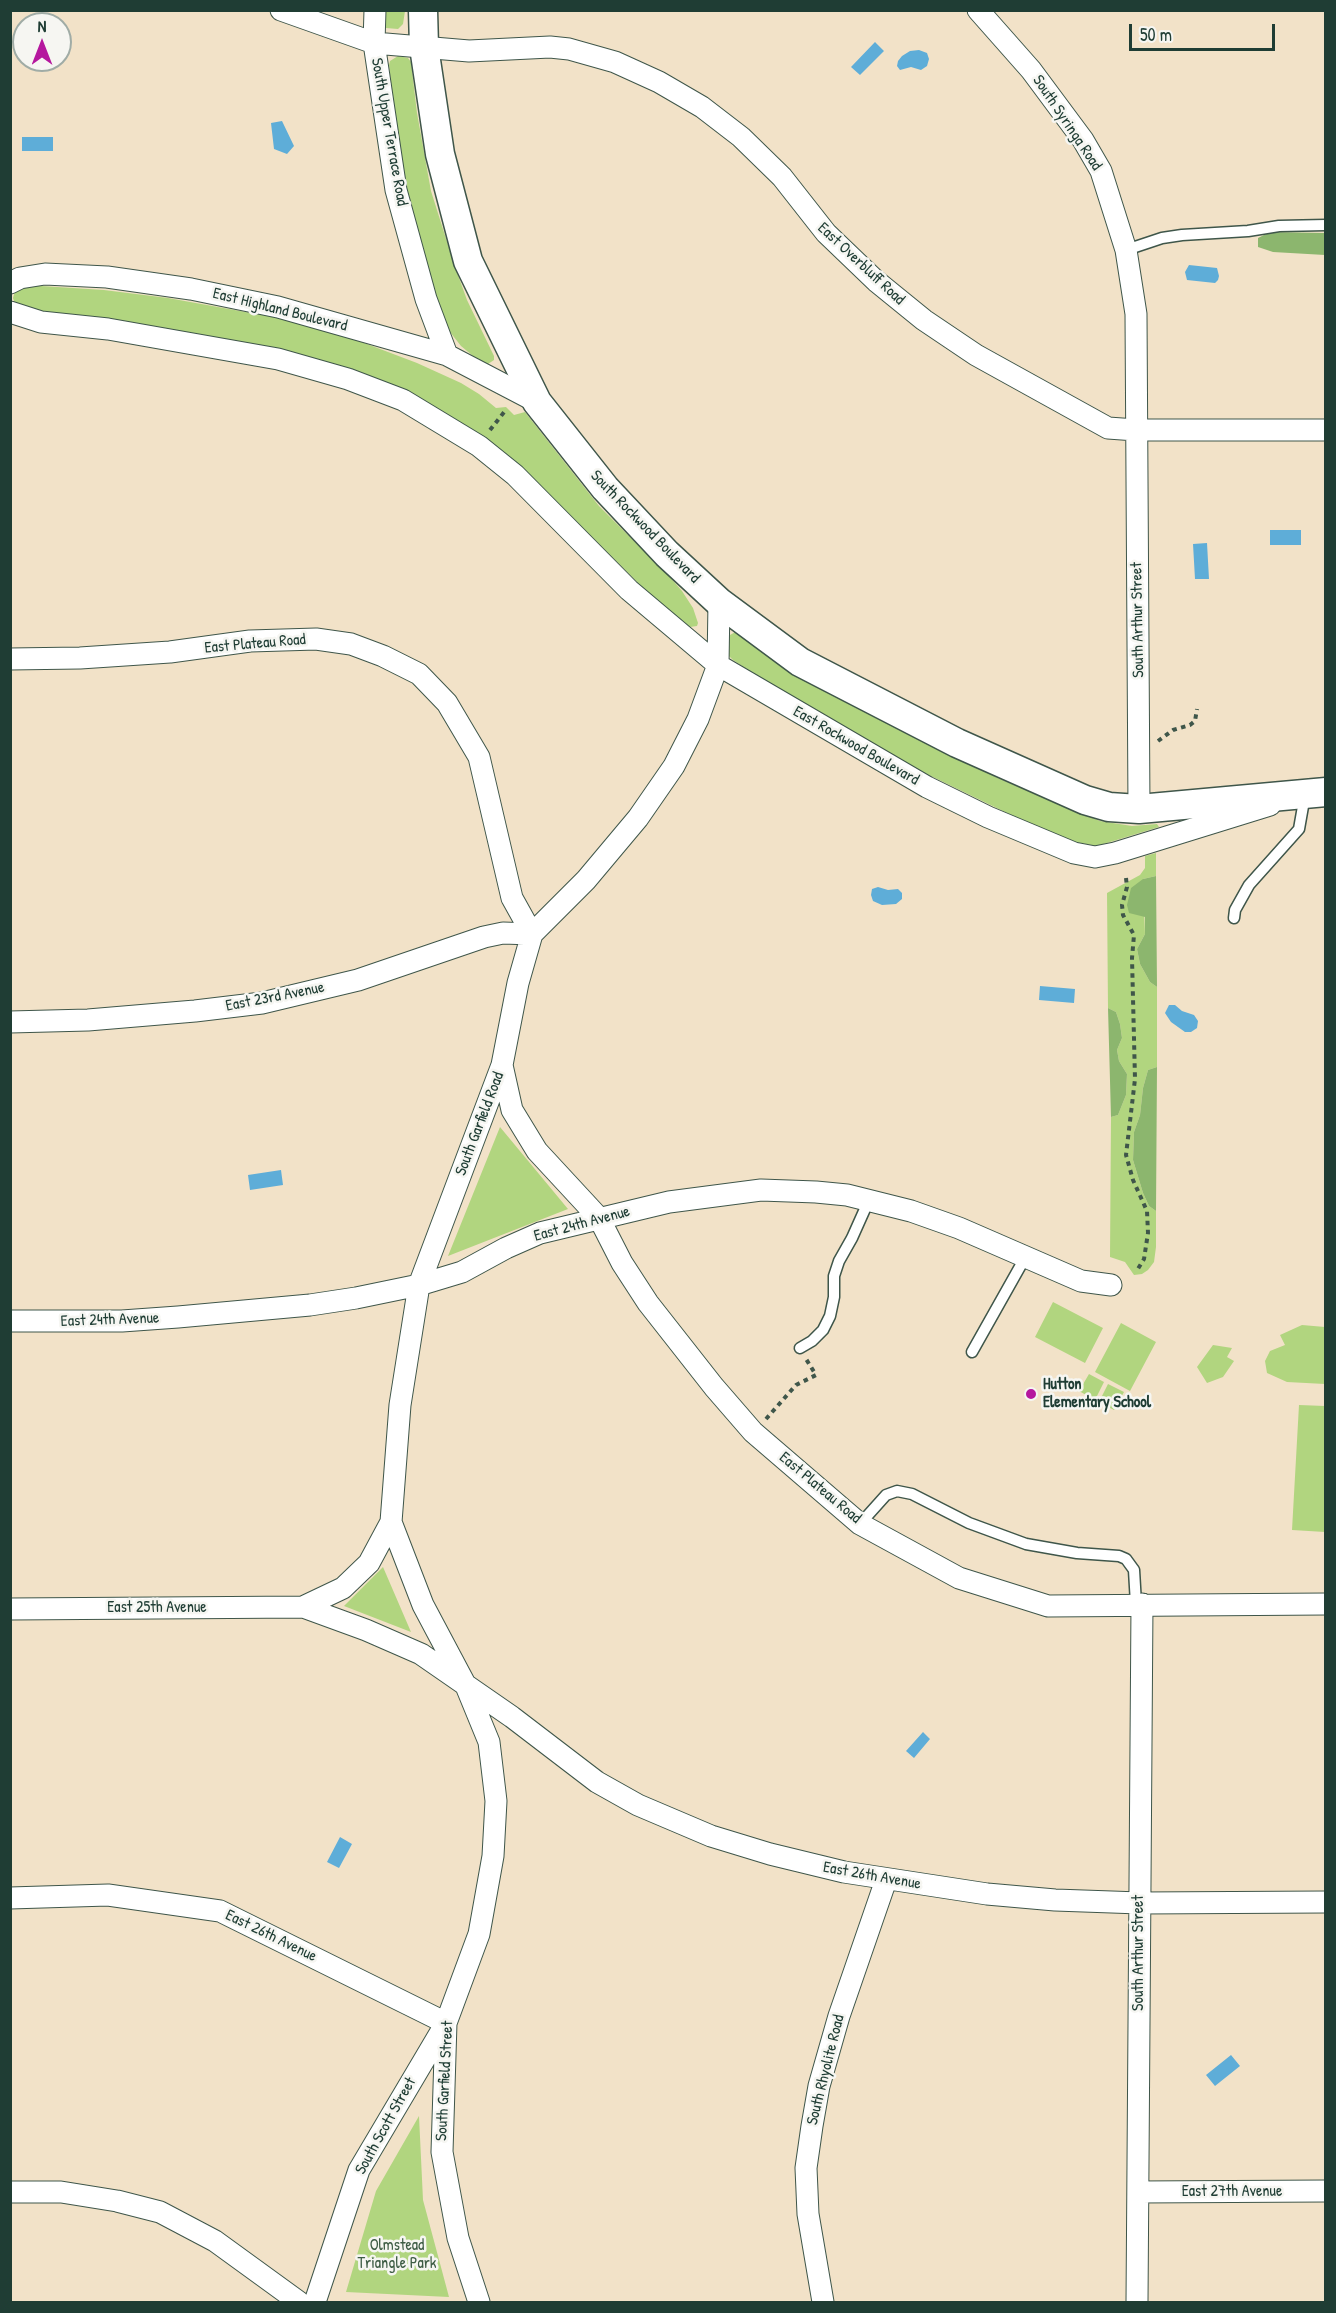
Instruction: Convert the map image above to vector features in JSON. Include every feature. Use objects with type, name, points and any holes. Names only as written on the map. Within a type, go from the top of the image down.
[{"type":"street","name":"East Overbluff Road","points":[[282,10],[374,43],[469,51],[550,47],[569,49],[615,62],[659,82],[702,107],[741,137],[782,177],[826,233],[876,280],[924,320],[976,355],[1108,428],[1326,430]]},
{"type":"street","name":"South Upper Terrace Road","points":[[375,10],[374,43],[396,190],[426,299],[447,355]]},
{"type":"street","name":"South Rockwood Boulevard","points":[[423,10],[424,47],[440,154],[468,261],[537,402],[605,488],[667,554],[719,602],[800,662],[957,743],[1085,800],[1108,807],[1139,808]]},
{"type":"street","name":"South Syringa Road","points":[[978,10],[1030,70],[1083,140],[1101,171],[1126,250],[1136,314],[1136,430]]},
{"type":"street","name":"East Highland Boulevard","points":[[10,283],[20,278],[45,274],[107,277],[191,289],[278,307],[447,355],[537,402]]},
{"type":"street","points":[[10,312],[41,322],[108,329],[207,345],[298,364],[348,379],[403,400],[483,439]]},
{"type":"street","name":"South Arthur Street","points":[[1136,430],[1139,808]]},
{"type":"street","name":"East Rockwood Boulevard","points":[[483,439],[515,475],[629,590],[718,665],[927,787],[988,817],[1074,854],[1095,857],[1132,849],[1315,793]]},
{"type":"street","name":"South Garfield Road","points":[[466,1686],[423,1605],[392,1522],[400,1405],[419,1286],[502,1065],[518,983],[532,934],[586,880],[638,818],[674,766],[698,719],[718,665],[719,602]]},
{"type":"street","name":"East Plateau Road","points":[[10,659],[80,658],[170,652],[250,641],[316,639],[351,644],[383,656],[419,674],[447,703],[479,756],[512,898],[532,934]]},
{"type":"street","points":[[1139,808],[1315,793]]},
{"type":"street","name":"East 23rd Avenue","points":[[10,1022],[100,1019],[262,1003],[358,980],[484,936],[503,933],[532,934]]},
{"type":"street","name":"East Plateau Road","points":[[502,1065],[512,1110],[537,1151],[599,1218],[622,1263],[648,1303],[714,1387],[753,1432],[860,1524],[959,1578],[1048,1606],[1326,1605]]},
{"type":"street","name":"East 24th Avenue","points":[[10,1322],[122,1321],[178,1317],[310,1305],[419,1286],[462,1272],[540,1233],[669,1202],[761,1190],[816,1192],[868,1200],[911,1210],[959,1228],[1081,1281],[1111,1285]]},
{"type":"street","name":"East 25th Avenue","points":[[303,1607],[343,1588],[369,1563],[392,1522]]},
{"type":"street","name":"South Arthur Street","points":[[1137,2302],[1140,1903],[1139,1604]]},
{"type":"street","name":"East 25th Avenue","points":[[10,1609],[303,1607],[366,1630],[421,1654],[466,1686]]},
{"type":"street","name":"East 26th Avenue","points":[[466,1686],[597,1782],[638,1805],[711,1836],[770,1854],[886,1880],[987,1894],[1055,1900],[1140,1903],[1326,1902]]},
{"type":"street","name":"South Garfield Street","points":[[466,1686],[489,1742],[496,1801],[494,1856],[479,1934],[446,2023],[441,2152],[458,2238],[479,2302]]},
{"type":"street","name":"South Rhyolite Road","points":[[823,2302],[808,2214],[807,2168],[812,2126],[819,2086],[839,2016],[886,1880]]},
{"type":"street","name":"East 26th Avenue","points":[[10,1898],[108,1894],[220,1911],[446,2023]]},
{"type":"street","name":"South Scott Street","points":[[315,2302],[359,2170],[446,2023]]},
{"type":"street","name":"East 27th Avenue","points":[[1138,2193],[1326,2191]]},
{"type":"street","points":[[10,2192],[61,2192],[117,2201],[160,2212],[215,2241],[299,2302]]},
{"type":"lane","points":[[1126,250],[1162,238],[1182,235],[1248,231],[1279,226],[1326,225]]},
{"type":"lane","points":[[1234,918],[1235,910],[1249,885],[1299,829],[1315,793]]},
{"type":"lane","points":[[800,1348],[812,1341],[823,1330],[830,1317],[834,1298],[834,1276],[868,1200]]},
{"type":"lane","points":[[972,1352],[1026,1256]]},
{"type":"lane","points":[[860,1524],[886,1495],[897,1491],[912,1494],[969,1523],[1026,1544],[1077,1553],[1119,1556],[1126,1559],[1134,1570],[1139,1604]]},
{"type":"path","points":[[483,439],[505,411]]},
{"type":"path","points":[[1153,747],[1160,737],[1195,721],[1197,709]]},
{"type":"path","points":[[1126,878],[1127,887],[1122,905],[1123,915],[1134,934],[1132,958],[1135,1079],[1126,1155],[1133,1180],[1147,1212],[1148,1233],[1144,1259],[1136,1272]]},
{"type":"path","points":[[773,1411],[796,1385],[816,1375],[800,1348]]},
{"type":"green space","points":[[380,11],[405,11],[403,24],[398,29],[386,28],[381,23]]},
{"type":"green space","points":[[398,56],[408,58],[411,62],[417,113],[431,191],[467,300],[494,356],[494,360],[488,364],[479,361],[461,346],[450,332],[430,279],[407,194],[394,114],[389,65],[390,61]]},
{"type":"green space","points":[[1270,232],[1325,233],[1325,255],[1273,252],[1258,247],[1258,238]]},
{"type":"green space","points":[[26,285],[104,290],[168,298],[279,318],[359,341],[417,363],[461,383],[496,408],[506,407],[514,415],[525,412],[599,506],[682,591],[693,608],[697,626],[690,627],[648,593],[533,478],[473,431],[408,396],[24,313],[15,304],[13,298],[15,291]]},
{"type":"green space","points":[[737,631],[917,738],[1000,779],[1100,821],[1132,826],[1157,824],[1159,827],[1097,846],[1065,840],[898,760],[777,689],[728,655],[727,641],[730,635]]},
{"type":"green space","points":[[1156,853],[1156,876],[1143,879],[1145,934],[1137,949],[1140,964],[1150,982],[1157,987],[1157,1067],[1148,1070],[1143,1088],[1140,1115],[1134,1132],[1133,1160],[1143,1193],[1149,1206],[1156,1211],[1156,1247],[1154,1262],[1148,1270],[1134,1275],[1125,1262],[1110,1257],[1111,1117],[1118,1115],[1126,1095],[1127,1074],[1119,1061],[1117,1050],[1122,1038],[1120,1024],[1116,1012],[1108,1008],[1107,893],[1140,875],[1145,868],[1145,856]]},
{"type":"green space","points":[[1156,876],[1157,987],[1150,982],[1140,964],[1137,949],[1145,934],[1145,917],[1129,913],[1127,905],[1131,888],[1143,879]]},
{"type":"green space","points":[[1108,1008],[1116,1012],[1120,1024],[1122,1038],[1117,1050],[1119,1061],[1127,1074],[1126,1095],[1118,1115],[1111,1117]]},
{"type":"green space","points":[[1157,1067],[1156,1211],[1149,1206],[1143,1193],[1133,1160],[1134,1132],[1140,1115],[1143,1088],[1148,1070]]},
{"type":"green space","points":[[500,1127],[568,1209],[448,1256]]},
{"type":"green space","points":[[1053,1302],[1103,1328],[1085,1363],[1035,1337]]},
{"type":"green space","points":[[1121,1323],[1156,1342],[1130,1391],[1095,1372]]},
{"type":"green space","points":[[1302,1325],[1325,1327],[1325,1384],[1287,1382],[1267,1373],[1265,1361],[1270,1351],[1285,1345],[1280,1335]]},
{"type":"green space","points":[[1213,1345],[1232,1348],[1227,1357],[1234,1361],[1223,1377],[1207,1383],[1197,1367]]},
{"type":"green space","points":[[1089,1374],[1104,1382],[1095,1400],[1079,1391]]},
{"type":"green space","points":[[1108,1384],[1124,1392],[1114,1410],[1099,1402]]},
{"type":"green space","points":[[1299,1405],[1325,1406],[1325,1532],[1292,1530]]},
{"type":"green space","points":[[383,1567],[411,1632],[344,1606]]},
{"type":"green space","name":"Olmstead Triangle Park","points":[[419,2116],[423,2200],[449,2297],[346,2292],[376,2191]]},
{"type":"water","points":[[875,42],[884,51],[860,75],[851,67]]},
{"type":"water","points":[[919,50],[927,53],[929,59],[927,66],[921,70],[911,67],[900,70],[897,66],[902,56],[910,51]]},
{"type":"water","points":[[282,121],[294,146],[287,154],[274,149],[271,123]]},
{"type":"water","points":[[22,137],[53,137],[53,151],[22,151]]},
{"type":"water","points":[[1189,265],[1217,268],[1218,280],[1215,283],[1187,280],[1185,272]]},
{"type":"water","points":[[1270,530],[1301,530],[1301,545],[1270,545]]},
{"type":"water","points":[[1207,543],[1209,579],[1195,579],[1193,544]]},
{"type":"water","points":[[878,887],[888,890],[898,889],[902,893],[902,899],[896,904],[882,905],[873,901],[872,889]]},
{"type":"water","points":[[1040,986],[1075,989],[1074,1003],[1039,1000]]},
{"type":"water","points":[[1169,1005],[1175,1005],[1182,1011],[1194,1015],[1198,1021],[1197,1028],[1191,1032],[1185,1032],[1171,1022],[1165,1013]]},
{"type":"water","points":[[281,1170],[283,1185],[250,1190],[248,1175]]},
{"type":"water","points":[[923,1732],[930,1739],[914,1758],[906,1751]]},
{"type":"water","points":[[340,1837],[352,1844],[339,1868],[327,1862]]},
{"type":"water","points":[[1231,2055],[1240,2066],[1215,2086],[1206,2075]]},
{"type":"place","name":"Hutton Elementary School","points":[[1031,1394]]}]
